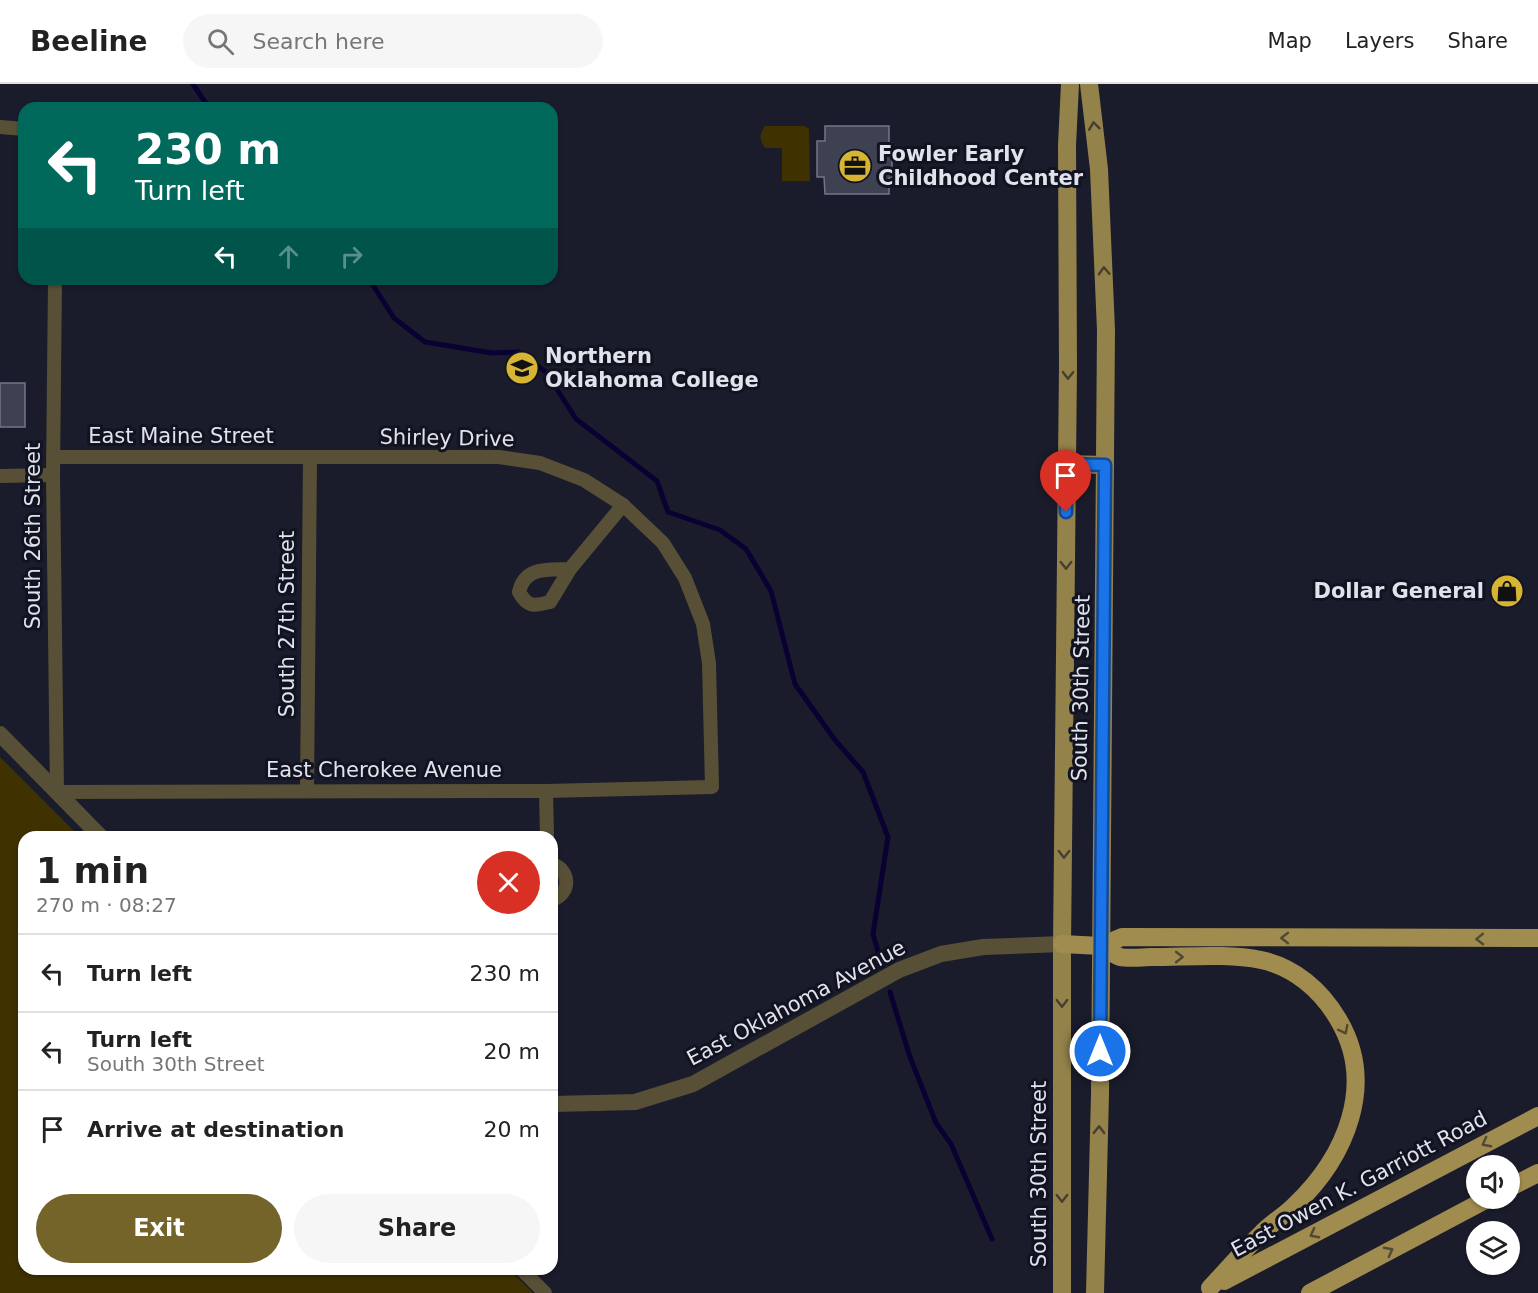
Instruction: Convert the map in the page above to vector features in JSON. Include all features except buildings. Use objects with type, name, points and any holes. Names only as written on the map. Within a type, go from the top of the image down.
[{"type":"highway","points":[[1062,944],[1101,946],[1122,937],[1538,938]]},
{"type":"highway","points":[[1101,946],[1120,957],[1236,957],[1278,965],[1301,978],[1323,998],[1345,1030],[1353,1050],[1356,1070],[1352,1113],[1333,1157],[1295,1206],[1261,1233],[1206,1291]]},
{"type":"highway","name":"East Owen K. Garriott Road","points":[[1206,1291],[1538,1116]]},
{"type":"highway","points":[[1520,1182],[1538,1173]]},
{"type":"highway","points":[[1310,1293],[1468,1209]]},
{"type":"main road","name":"South 30th Street","points":[[1062,1293],[1062,944],[1068,367],[1067,145],[1070,84]]},
{"type":"main road","name":"South 30th Street","points":[[1089,84],[1100,169],[1105,307],[1100,1094],[1095,1293]]},
{"type":"main road","points":[[1066,464],[1105,465]]},
{"type":"street","points":[[0,128],[18,129]]},
{"type":"street","name":"South 26th Street","points":[[55,285],[53,475],[57,792]]},
{"type":"street","name":"East Maine Street","points":[[53,457],[310,457]]},
{"type":"street","name":"Shirley Drive","points":[[310,457],[499,457],[540,463],[584,480],[622,505],[663,543],[685,578],[703,624],[710,663],[712,787]]},
{"type":"street","name":"South 27th Street","points":[[307,791],[310,457]]},
{"type":"street","points":[[0,476],[53,475]]},
{"type":"street","points":[[570,569],[622,505]]},
{"type":"street","points":[[0,734],[94,831]]},
{"type":"street","name":"East Cherokee Avenue","points":[[57,792],[546,791],[712,787]]},
{"type":"street","points":[[546,791],[547,831]]},
{"type":"street","points":[[558,867],[567,879],[566,889],[558,896]]},
{"type":"street","name":"East Oklahoma Avenue","points":[[558,1104],[635,1102],[693,1084],[899,970],[941,954],[983,947],[1062,944]]},
{"type":"street","points":[[527,1275],[545,1293]]},
{"type":"shaded area","points":[[765,126],[804,126],[809,129],[810,181],[782,181],[782,150],[781,148],[765,148],[760,137]]},
{"type":"shaded area","points":[[0,757],[74,831],[18,831],[18,1275],[515,1275],[533,1293],[0,1293]]},
{"type":"waterway","points":[[193,84],[205,102]]},
{"type":"waterway","points":[[373,285],[394,318],[425,342],[492,353],[519,352],[546,372],[576,419],[657,481],[668,512],[720,530],[746,549],[771,591],[795,684],[835,740],[863,772],[888,837],[873,934],[881,962]]},
{"type":"waterway","points":[[890,992],[910,1057],[936,1123],[951,1144],[992,1239]]},
{"type":"place","name":"Fowler Early Childhood Center","points":[[855,166]]},
{"type":"place","name":"Northern Oklahoma College","points":[[522,368]]},
{"type":"place","name":"Dollar General","points":[[1507,591]]},
{"type":"route","points":[[1066,512],[1066,464],[1105,465],[1100,1051]]}]
